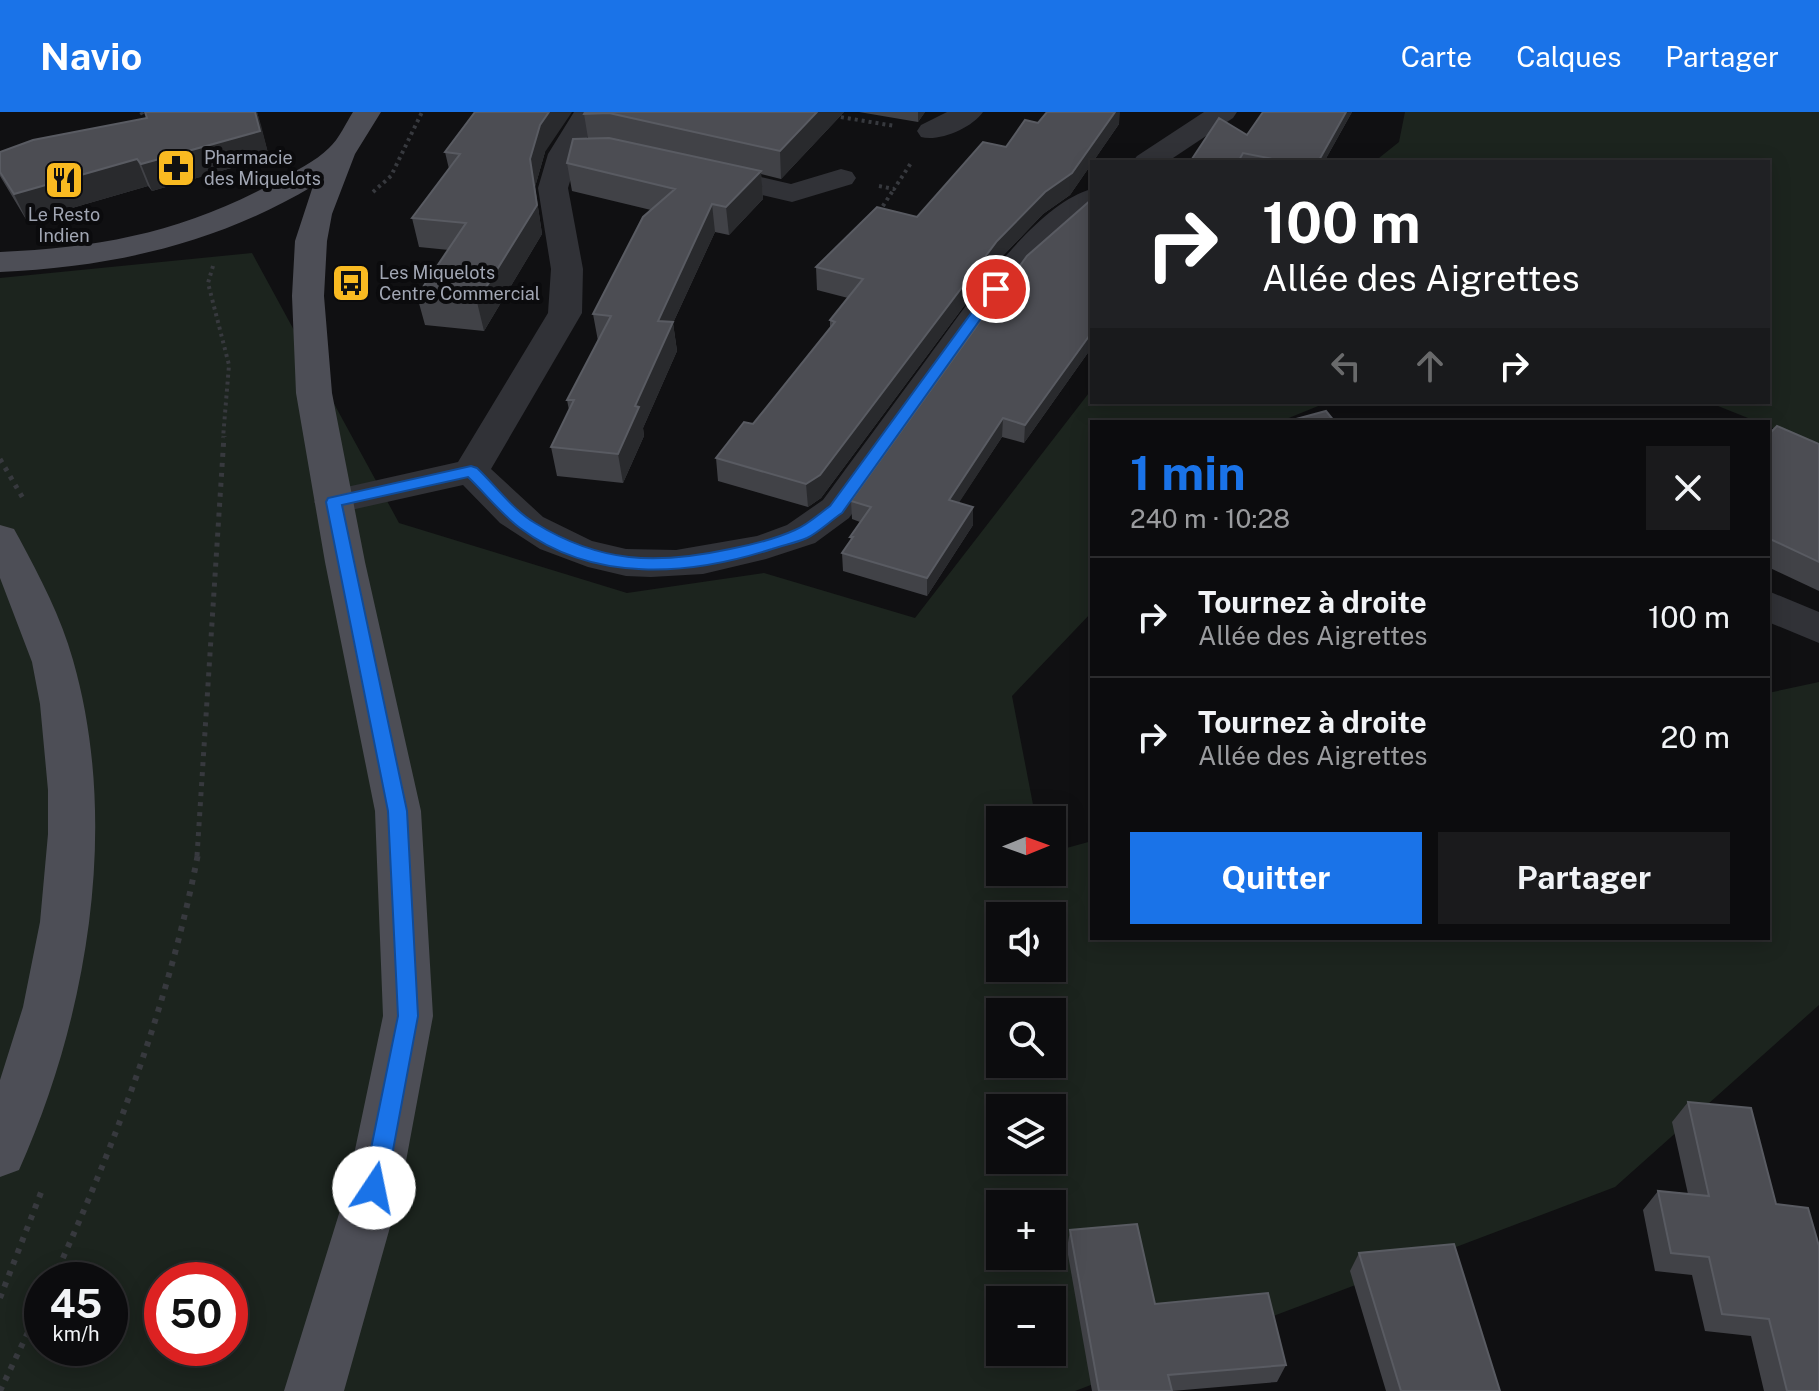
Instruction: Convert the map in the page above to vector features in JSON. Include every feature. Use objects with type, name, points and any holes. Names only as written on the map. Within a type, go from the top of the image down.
[{"type":"main road","points":[[314,1391],[374,1188],[408,1016],[398,811],[333,502],[314,393],[311,341],[310,255],[317,214],[340,154],[367,112]]},
{"type":"main road","points":[[0,262],[85,258],[148,246],[199,230],[259,205],[302,182],[340,154]]},
{"type":"main road","points":[[0,538],[32,603],[53,662],[71,773],[66,899],[48,1009],[0,1152]]},
{"type":"street","points":[[333,502],[471,471],[565,313],[567,269],[553,188],[563,154],[588,112]]},
{"type":"street","points":[[931,131],[969,112]]},
{"type":"street","points":[[1150,160],[1223,112]]},
{"type":"street","points":[[563,154],[601,153]]},
{"type":"street","points":[[675,167],[792,193],[841,178]]},
{"type":"street","points":[[471,471],[526,525],[574,551],[607,560],[653,566],[693,563],[749,551],[802,534],[836,509],[1013,265],[1071,211],[1090,199]]},
{"type":"street","points":[[1770,606],[1819,629]]},
{"type":"path","points":[[141,112],[152,129]]},
{"type":"path","points":[[317,214],[356,203],[382,186],[396,169],[422,112]]},
{"type":"path","points":[[827,115],[931,131],[879,213]]},
{"type":"path","points":[[841,178],[894,189]]},
{"type":"path","points":[[61,1262],[155,1029],[192,891],[199,847],[216,534],[229,365],[208,283],[209,272],[216,262]]},
{"type":"path","points":[[0,1391],[24,1341]]},
{"type":"shaded area","points":[[1405,112],[1819,112],[1819,447],[1770,427],[1770,420],[1753,420],[1713,404],[1770,404],[1770,160],[1376,160],[1399,142]]},
{"type":"shaded area","points":[[252,253],[399,523],[627,593],[764,573],[915,618],[1090,392],[1090,404],[1323,404],[1284,420],[1090,420],[1090,614],[1012,696],[1033,806],[986,806],[986,886],[1066,886],[1066,848],[1090,842],[1090,940],[1770,940],[1770,693],[1819,682],[1819,1005],[1615,1187],[1075,1391],[0,1391],[0,278]]},
{"type":"building","points":[[145,112],[255,112],[260,131],[141,164],[137,159],[14,194],[0,172],[0,152],[33,140],[147,118]]},
{"type":"building","points":[[475,112],[549,112],[540,125],[530,159],[537,205],[477,302],[417,296],[466,223],[412,218],[460,154],[445,152]]},
{"type":"building","points":[[585,112],[817,112],[780,151],[609,113]]},
{"type":"building","points":[[1047,112],[1115,112],[1072,173],[1045,192],[997,241],[820,475],[806,484],[716,458],[744,422],[753,424],[835,322],[830,320],[863,279],[816,267],[877,207],[917,217],[983,142],[1006,147],[1025,120],[1038,123]]},
{"type":"building","points":[[1263,112],[1346,112],[1319,160],[1278,160],[1243,153],[1239,160],[1191,160],[1219,118],[1247,135]]},
{"type":"building","points":[[609,138],[761,171],[726,207],[712,204],[658,321],[673,322],[635,406],[639,407],[618,454],[551,447],[574,400],[567,400],[611,316],[593,314],[643,217],[675,189],[567,163],[573,139]]},
{"type":"building","points":[[1090,201],[1090,335],[1025,425],[1003,418],[949,500],[973,507],[927,578],[842,553],[871,507],[851,501],[1027,256]]},
{"type":"building","points":[[1326,411],[1333,420],[1292,420]]},
{"type":"building","points":[[1777,426],[1819,444],[1819,562],[1770,539],[1770,433]]},
{"type":"building","points":[[1688,1102],[1751,1108],[1776,1204],[1808,1208],[1819,1246],[1819,1391],[1787,1391],[1769,1319],[1722,1314],[1709,1257],[1671,1253],[1658,1191],[1709,1196]]},
{"type":"building","points":[[1137,1224],[1155,1304],[1268,1293],[1286,1365],[1168,1375],[1172,1391],[1099,1391],[1070,1230]]},
{"type":"building","points":[[1454,1244],[1500,1391],[1401,1391],[1359,1253]]},
{"type":"place","name":"Pharmacie des Miquelots","points":[[176,168]]},
{"type":"place","name":"Le Resto Indien","points":[[64,180]]},
{"type":"place","name":"Les Miquelots Centre Commercial","points":[[351,283]]},
{"type":"route","points":[[374,1188],[408,1016],[398,811],[333,502],[471,471],[526,525],[574,551],[607,560],[653,566],[693,563],[749,551],[802,534],[836,509],[996,289]]}]
